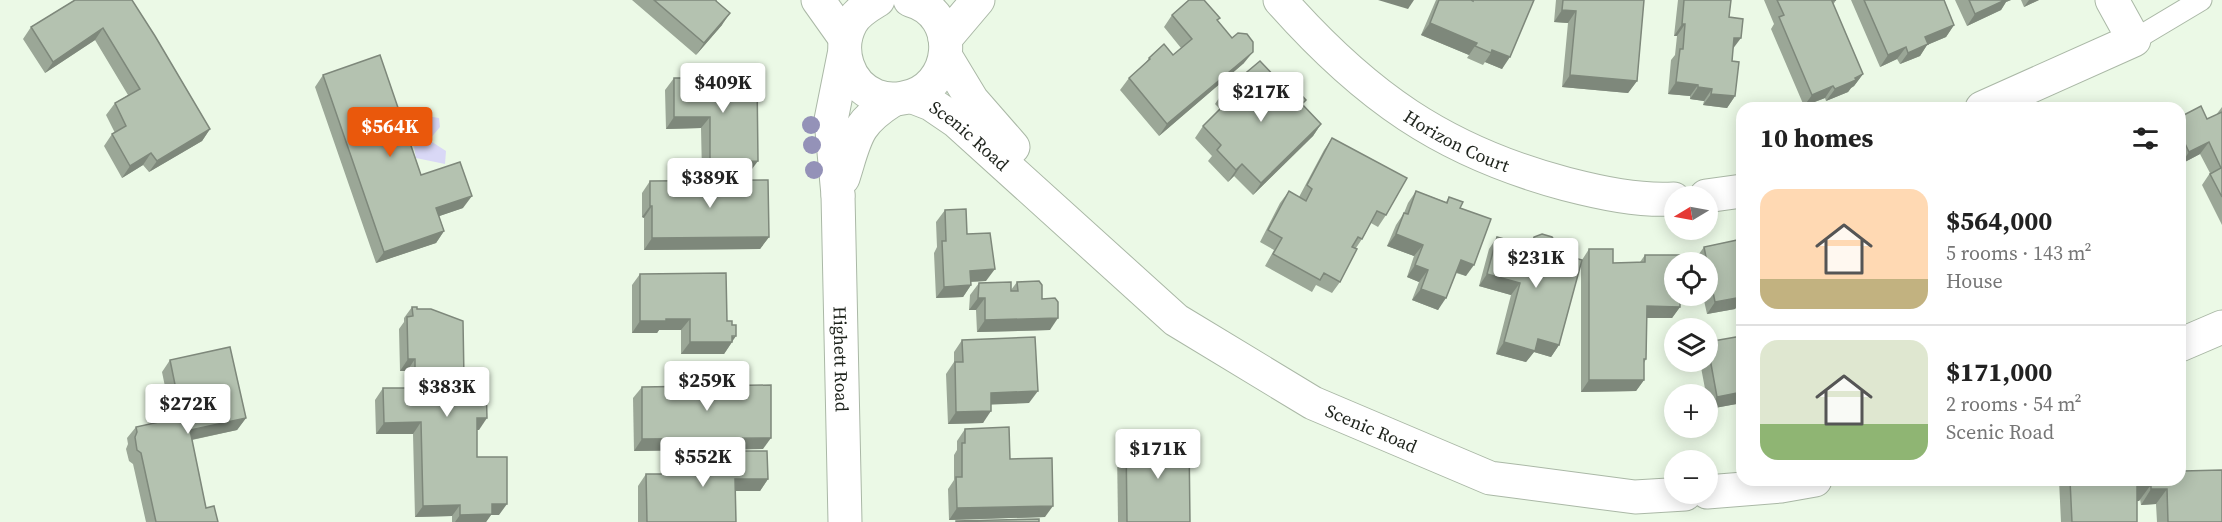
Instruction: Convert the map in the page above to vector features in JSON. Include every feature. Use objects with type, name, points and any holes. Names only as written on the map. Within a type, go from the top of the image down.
[{"type":"main road","points":[[818,0],[844,47]]},
{"type":"main road","name":"Highett Road","points":[[845,522],[838,195],[831,120],[851,21],[863,8],[879,0]]},
{"type":"main road","name":"Scenic Road","points":[[914,0],[930,10],[941,25],[946,48],[972,100],[1102,251]]},
{"type":"main road","name":"Highett Road","points":[[838,195],[858,130],[874,112],[929,87],[940,74],[946,48],[978,0]]},
{"type":"main road","name":"Horizon Court","points":[[1280,0],[1306,30],[1350,73],[1404,115],[1449,140],[1486,159],[1528,174],[1626,196],[1664,198]]},
{"type":"main road","points":[[1995,102],[2134,40],[2112,0]]},
{"type":"main road","name":"Scenic Road","points":[[844,47],[850,72],[861,87],[876,96],[903,98],[931,104],[956,121],[1176,320],[1313,403],[1490,478],[1635,497],[1664,495]]},
{"type":"main road","points":[[1718,194],[1736,192]]},
{"type":"main road","points":[[2186,342],[2222,327]]},
{"type":"main road","points":[[1718,491],[1780,486]]},
{"type":"lane","points":[[2134,40],[2201,0]]},
{"type":"water","points":[[408,113],[439,118],[440,127],[429,140],[446,151],[445,164],[416,158]]},
{"type":"building","points":[[75,0],[132,0],[210,129],[157,161],[151,153],[130,166],[112,134],[126,126],[115,103],[140,89],[103,28],[53,62],[31,27]]},
{"type":"building","points":[[654,0],[716,0],[730,13],[704,43]]},
{"type":"building","points":[[1189,0],[1204,0],[1220,18],[1217,20],[1232,38],[1238,33],[1247,34],[1253,42],[1253,52],[1167,124],[1129,78],[1164,44],[1173,55],[1192,39],[1172,15]]},
{"type":"building","points":[[1439,0],[1534,0],[1510,57],[1492,50],[1491,53],[1475,46],[1477,43],[1430,23]]},
{"type":"building","points":[[1563,0],[1644,0],[1637,81],[1570,75],[1576,11],[1562,10]]},
{"type":"building","points":[[1684,0],[1731,0],[1729,17],[1743,19],[1741,38],[1734,38],[1732,61],[1739,62],[1735,96],[1711,94],[1712,89],[1676,82],[1680,49],[1683,49]]},
{"type":"building","points":[[1777,0],[1836,0],[1832,1],[1863,74],[1855,78],[1856,80],[1835,89],[1833,86],[1812,95],[1779,17],[1784,15]]},
{"type":"building","points":[[1864,0],[1944,0],[1954,25],[1925,37],[1928,44],[1908,53],[1906,47],[1888,55]]},
{"type":"building","points":[[1969,0],[2005,0],[1975,14]]},
{"type":"building","points":[[380,55],[421,175],[460,162],[472,196],[436,208],[444,231],[384,252],[323,75]]},
{"type":"building","points":[[1260,61],[1281,83],[1278,85],[1283,91],[1291,84],[1306,100],[1302,104],[1321,124],[1261,183],[1242,164],[1236,170],[1217,150],[1221,145],[1203,126],[1230,99],[1223,92]]},
{"type":"building","points":[[674,78],[757,78],[758,161],[710,162],[710,117],[674,117]]},
{"type":"building","points":[[2201,106],[2207,119],[2222,112],[2222,197],[2210,174],[2221,168],[2209,142],[2189,152],[2186,146],[2186,114]]},
{"type":"building","points":[[1332,138],[1407,178],[1386,215],[1377,211],[1362,239],[1358,237],[1352,247],[1357,249],[1340,282],[1324,273],[1320,280],[1273,254],[1282,238],[1268,230],[1289,191],[1306,201],[1312,189],[1307,185]]},
{"type":"building","points":[[768,180],[769,237],[652,238],[650,181]]},
{"type":"building","points":[[1416,191],[1447,203],[1449,197],[1463,202],[1460,208],[1491,219],[1474,265],[1461,260],[1446,298],[1421,289],[1428,270],[1415,265],[1423,245],[1396,234],[1404,213],[1408,214]]},
{"type":"building","points":[[966,209],[967,234],[990,233],[995,269],[970,271],[971,285],[944,287],[942,241],[946,241],[945,210]]},
{"type":"building","points":[[1542,234],[1552,237],[1557,244],[1554,252],[1582,260],[1559,345],[1538,339],[1535,351],[1504,342],[1520,283],[1487,274],[1497,237],[1532,247],[1534,237]]},
{"type":"building","points":[[1736,240],[1736,298],[1718,301],[1718,252],[1705,252],[1704,247]]},
{"type":"building","points":[[1589,249],[1613,249],[1613,263],[1645,262],[1645,255],[1664,255],[1664,306],[1680,307],[1647,306],[1644,380],[1589,380]]},
{"type":"building","points":[[726,273],[727,321],[732,321],[732,325],[736,325],[736,336],[732,336],[732,342],[690,342],[690,319],[640,321],[640,274]]},
{"type":"building","points":[[1039,281],[1042,285],[1042,299],[1055,298],[1058,302],[1058,318],[985,320],[985,298],[978,298],[979,283],[1011,282],[1011,291],[1018,291],[1017,282]]},
{"type":"building","points":[[412,307],[431,309],[463,321],[464,379],[457,379],[457,383],[486,382],[487,418],[477,418],[477,457],[507,457],[507,504],[492,504],[492,514],[460,515],[460,505],[423,506],[421,422],[384,423],[383,388],[415,388],[415,359],[408,359],[407,317],[413,316]]},
{"type":"building","points":[[1035,337],[1038,391],[991,393],[991,411],[956,412],[955,362],[963,362],[962,340]]},
{"type":"building","points":[[1736,337],[1736,393],[1718,397],[1718,384],[1715,384],[1712,372],[1718,372],[1718,340]]},
{"type":"building","points":[[230,347],[246,418],[190,430],[206,508],[214,506],[218,522],[156,522],[141,453],[137,450],[136,427],[159,422],[157,414],[180,409],[170,360]]},
{"type":"building","points":[[771,385],[771,438],[642,439],[642,387]]},
{"type":"building","points":[[1009,427],[1010,459],[1052,458],[1053,506],[957,508],[956,477],[962,477],[962,443],[965,443],[965,429]]},
{"type":"building","points":[[1126,438],[1189,438],[1190,522],[1127,522]]},
{"type":"building","points":[[732,451],[767,451],[768,479],[735,479],[736,522],[647,522],[646,474],[691,474],[691,456],[732,455]]},
{"type":"building","points":[[2222,470],[2222,522],[2168,522],[2167,489],[2151,489],[2151,486],[2186,486],[2186,471]]},
{"type":"building","points":[[2070,486],[2137,486],[2137,522],[2072,522]]},
{"type":"building","points":[[1039,519],[1039,522],[956,522],[956,521]]}]
